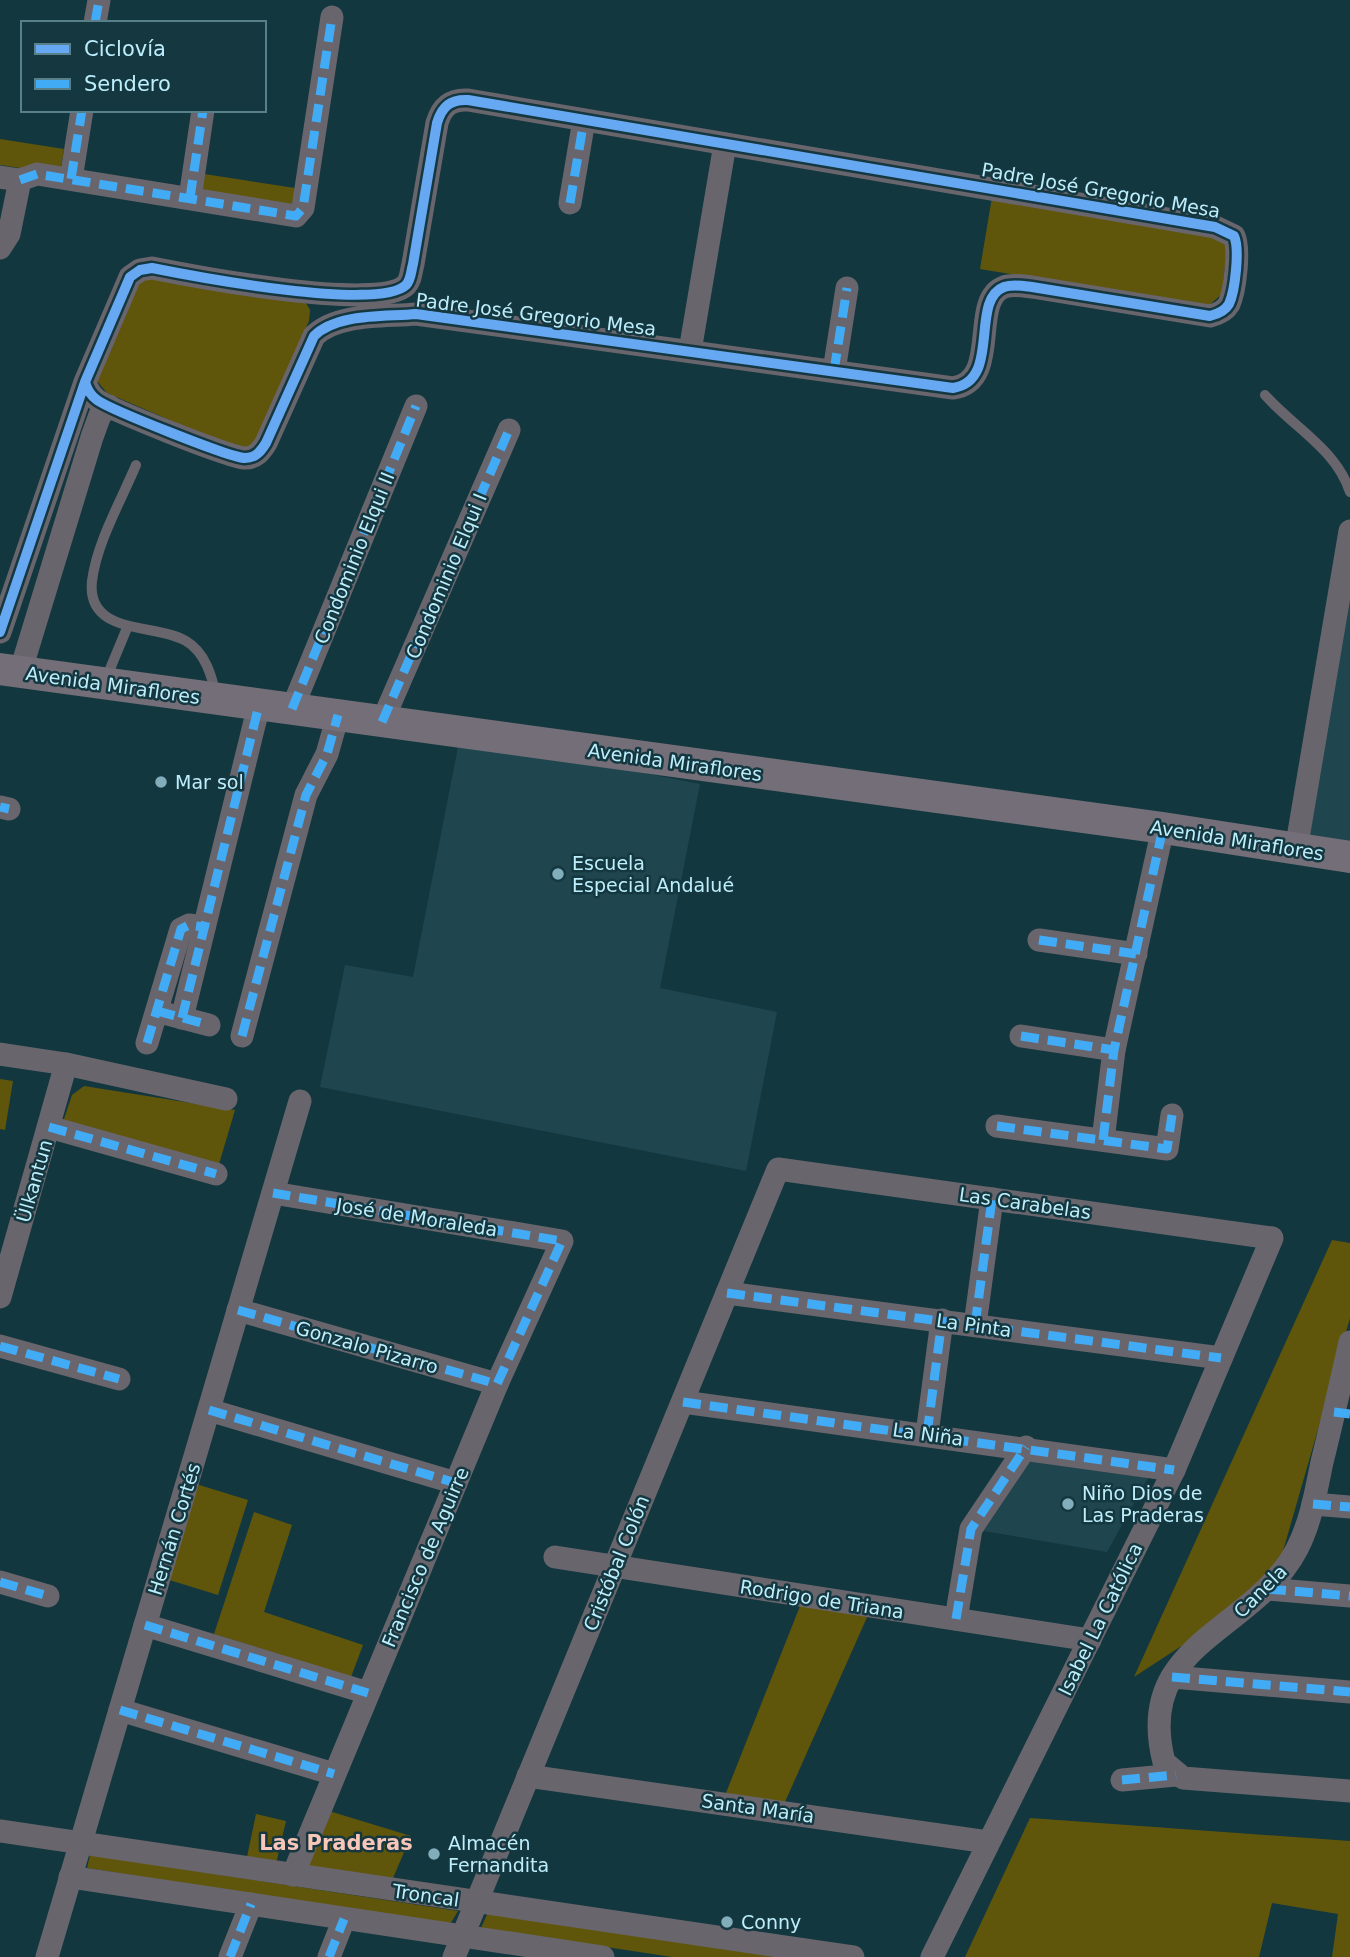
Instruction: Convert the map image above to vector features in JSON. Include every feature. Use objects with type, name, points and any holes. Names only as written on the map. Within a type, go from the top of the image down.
[{"type":"main road","name":"Avenida Miraflores","points":[[10,671],[1163,828],[1350,857]]},
{"type":"street","points":[[95,21],[99,0]]},
{"type":"street","points":[[0,248],[9,234],[10,178],[37,174],[296,216],[303,208],[332,17]]},
{"type":"street","name":"Padre José Gregorio Mesa","points":[[0,632],[85,382],[130,277],[140,270],[152,268],[310,293],[362,294],[401,288],[409,281],[435,129],[447,104],[468,100],[1215,227],[1227,231],[1236,241],[1230,300],[1223,311],[1215,315],[1010,286],[998,290],[991,300],[978,368],[971,381],[962,387],[943,387],[416,314],[332,324],[314,336]]},
{"type":"street","points":[[71,179],[82,112]]},
{"type":"street","points":[[190,198],[203,112]]},
{"type":"street","points":[[570,203],[584,120]]},
{"type":"street","points":[[690,351],[725,144]]},
{"type":"street","name":"Padre José Gregorio Mesa","points":[[401,288],[416,314]]},
{"type":"street","points":[[834,371],[847,288]]},
{"type":"street","points":[[85,382],[95,399],[109,406],[222,453],[250,457],[259,453],[266,443],[314,336],[316,309],[310,293]]},
{"type":"street","points":[[10,671],[100,415],[109,406]]},
{"type":"street","name":"Condominio Elqui II","points":[[292,709],[416,406]]},
{"type":"street","name":"Condominio Elqui I","points":[[382,722],[509,430]]},
{"type":"street","points":[[1296,850],[1350,531]]},
{"type":"street","points":[[182,1018],[259,705]]},
{"type":"street","points":[[242,1036],[306,795],[327,754],[338,715]]},
{"type":"street","points":[[1103,1140],[1114,1050],[1163,828]]},
{"type":"street","points":[[147,1043],[181,929],[189,925],[204,928]]},
{"type":"street","points":[[1039,940],[1136,954]]},
{"type":"street","points":[[157,1011],[209,1025]]},
{"type":"street","points":[[1021,1037],[1114,1050]]},
{"type":"street","points":[[0,1054],[66,1064],[226,1099]]},
{"type":"street","name":"Ülkantun","points":[[0,1297],[66,1064]]},
{"type":"street","name":"Hernán Cortés","points":[[47,1957],[300,1101]]},
{"type":"street","points":[[997,1126],[1167,1149],[1172,1115]]},
{"type":"street","points":[[49,1128],[216,1174]]},
{"type":"street","name":"Las Carabelas","points":[[778,1169],[1272,1238]]},
{"type":"street","name":"Cristóbal Colón","points":[[458,1947],[778,1169]]},
{"type":"street","name":"José de Moraleda","points":[[273,1193],[562,1241]]},
{"type":"street","points":[[975,1325],[992,1199]]},
{"type":"street","name":"Isabel La Católica","points":[[932,1957],[1174,1470],[1272,1238]]},
{"type":"street","name":"Francisco de Aguirre","points":[[293,1875],[496,1384],[562,1241]]},
{"type":"street","name":"La Pinta","points":[[727,1293],[1221,1358]]},
{"type":"street","name":"Gonzalo Pizarro","points":[[238,1310],[496,1384]]},
{"type":"street","points":[[927,1434],[942,1320]]},
{"type":"street","name":"Canela","points":[[1176,1775],[1164,1762],[1160,1739],[1161,1709],[1172,1676],[1195,1647],[1268,1589],[1295,1552],[1342,1413],[1350,1342]]},
{"type":"street","points":[[0,1346],[119,1379]]},
{"type":"street","name":"La Niña","points":[[683,1402],[1026,1447],[1174,1470]]},
{"type":"street","points":[[209,1410],[456,1483]]},
{"type":"street","points":[[956,1619],[971,1529],[1026,1447]]},
{"type":"street","points":[[1312,1504],[1350,1507]]},
{"type":"street","name":"Rodrigo de Triana","points":[[555,1557],[1090,1640]]},
{"type":"street","points":[[0,1581],[48,1596]]},
{"type":"street","points":[[1268,1589],[1350,1596]]},
{"type":"street","points":[[145,1625],[368,1693]]},
{"type":"street","points":[[1172,1676],[1350,1692]]},
{"type":"street","points":[[120,1710],[334,1774]]},
{"type":"street","points":[[1122,1780],[1176,1775],[1192,1780],[1350,1791]]},
{"type":"street","name":"Santa María","points":[[528,1776],[988,1842]]},
{"type":"street","name":"Troncal","points":[[0,1831],[853,1957]]},
{"type":"street","name":"Troncal","points":[[70,1877],[344,1919],[458,1947],[603,1957]]},
{"type":"street","points":[[230,1957],[251,1905]]},
{"type":"street","points":[[329,1957],[344,1919]]},
{"type":"lane","points":[[1265,395],[1321,446],[1336,465],[1350,492]]},
{"type":"lane","points":[[136,465],[95,565],[92,584],[100,609],[127,628],[171,635],[187,641],[200,654],[211,674],[217,699]]},
{"type":"lane","points":[[104,684],[127,628]]},
{"type":"shaded area","points":[[0,139],[64,149],[60,174],[0,165]]},
{"type":"shaded area","points":[[198,173],[295,188],[291,213],[194,198]]},
{"type":"shaded area","points":[[992,197],[1213,236],[1227,246],[1222,294],[1208,306],[980,269]]},
{"type":"shaded area","points":[[147,278],[306,303],[310,310],[309,321],[259,438],[249,449],[232,447],[107,393],[97,381],[139,284]]},
{"type":"shaded area","points":[[1350,561],[1350,843],[1305,836]]},
{"type":"shaded area","name":"Escuela Especial Andalué","points":[[460,737],[700,784],[660,988],[777,1012],[746,1171],[320,1087],[345,965],[413,977]]},
{"type":"shaded area","points":[[0,1079],[13,1081],[5,1130],[0,1129]]},
{"type":"shaded area","points":[[84,1086],[235,1110],[217,1171],[61,1128],[72,1095]]},
{"type":"shaded area","points":[[1332,1240],[1350,1243],[1350,1318],[1279,1565],[1235,1611],[1134,1677]]},
{"type":"shaded area","name":"Niño Dios de Las Praderas","points":[[1032,1458],[1149,1476],[1107,1552],[984,1531]]},
{"type":"shaded area","points":[[196,1484],[248,1500],[218,1595],[166,1579]]},
{"type":"shaded area","points":[[254,1512],[292,1525],[264,1612],[363,1645],[351,1677],[214,1634]]},
{"type":"shaded area","points":[[804,1596],[872,1606],[781,1811],[722,1803]]},
{"type":"shaded area","points":[[329,1811],[411,1836],[393,1878],[302,1866]]},
{"type":"shaded area","points":[[256,1814],[286,1821],[276,1864],[247,1857]]},
{"type":"shaded area","points":[[1030,1818],[1350,1841],[1350,1957],[1332,1957],[1338,1914],[1272,1903],[1259,1957],[965,1957]]},
{"type":"shaded area","points":[[90,1855],[458,1911],[449,1926],[87,1868]]},
{"type":"shaded area","points":[[489,1910],[783,1957],[672,1957],[481,1928]]},
{"type":"marked path","points":[[95,21],[99,0]]},
{"type":"marked path","points":[[20,180],[37,174],[296,216],[303,208],[332,17]]},
{"type":"marked path","points":[[71,179],[82,112]]},
{"type":"marked path","points":[[190,198],[203,112]]},
{"type":"marked path","points":[[570,203],[584,120]]},
{"type":"marked path","points":[[834,371],[847,288]]},
{"type":"marked path","points":[[292,709],[416,406]]},
{"type":"marked path","points":[[382,722],[509,430]]},
{"type":"marked path","points":[[182,1018],[259,705]]},
{"type":"marked path","points":[[242,1036],[306,795],[327,754],[338,715]]},
{"type":"marked path","points":[[0,807],[9,809]]},
{"type":"marked path","points":[[1103,1140],[1114,1050],[1163,828]]},
{"type":"marked path","points":[[147,1043],[181,929],[189,925],[204,927]]},
{"type":"marked path","points":[[1039,940],[1136,954]]},
{"type":"marked path","points":[[157,1011],[209,1025]]},
{"type":"marked path","points":[[1021,1036],[1114,1050]]},
{"type":"marked path","points":[[997,1126],[1167,1149],[1172,1115]]},
{"type":"marked path","points":[[49,1127],[216,1174]]},
{"type":"marked path","points":[[238,1310],[497,1384],[562,1241],[273,1193]]},
{"type":"marked path","points":[[975,1325],[992,1199]]},
{"type":"marked path","points":[[727,1293],[1221,1358]]},
{"type":"marked path","points":[[927,1434],[942,1320]]},
{"type":"marked path","points":[[0,1346],[119,1379]]},
{"type":"marked path","points":[[683,1402],[1174,1470]]},
{"type":"marked path","points":[[209,1410],[456,1483]]},
{"type":"marked path","points":[[1334,1412],[1350,1414]]},
{"type":"marked path","points":[[956,1619],[971,1529],[1026,1447]]},
{"type":"marked path","points":[[1313,1504],[1350,1507]]},
{"type":"marked path","points":[[0,1582],[48,1596]]},
{"type":"marked path","points":[[1268,1589],[1350,1596]]},
{"type":"marked path","points":[[145,1625],[368,1693]]},
{"type":"marked path","points":[[1172,1677],[1350,1692]]},
{"type":"marked path","points":[[120,1710],[334,1774]]},
{"type":"marked path","points":[[1122,1780],[1176,1775]]},
{"type":"marked path","points":[[230,1957],[251,1904]]},
{"type":"marked path","points":[[329,1957],[344,1919]]},
{"type":"cycle path","points":[[0,632],[85,382],[130,277],[140,270],[152,268],[324,294],[361,295],[389,292],[406,285],[413,264],[437,123],[442,112],[452,102],[468,100],[1215,227],[1234,236],[1237,250],[1229,304],[1210,316],[1032,287],[1004,287],[994,295],[988,307],[977,371],[968,382],[953,388],[416,314],[362,318],[335,323],[314,336],[266,443],[255,455],[245,458],[146,423],[107,405],[92,396],[85,382]]},
{"type":"place","name":"Mar sol","points":[[161,782]]},
{"type":"place","name":"Escuela Especial Andalué","points":[[558,874]]},
{"type":"place","name":"Niño Dios de Las Praderas","points":[[1068,1504]]},
{"type":"place","name":"Almacén Fernandita","points":[[434,1854]]},
{"type":"place","name":"Conny","points":[[727,1922]]},
{"type":"district","name":"Las Praderas","points":[[336,1843]]}]
